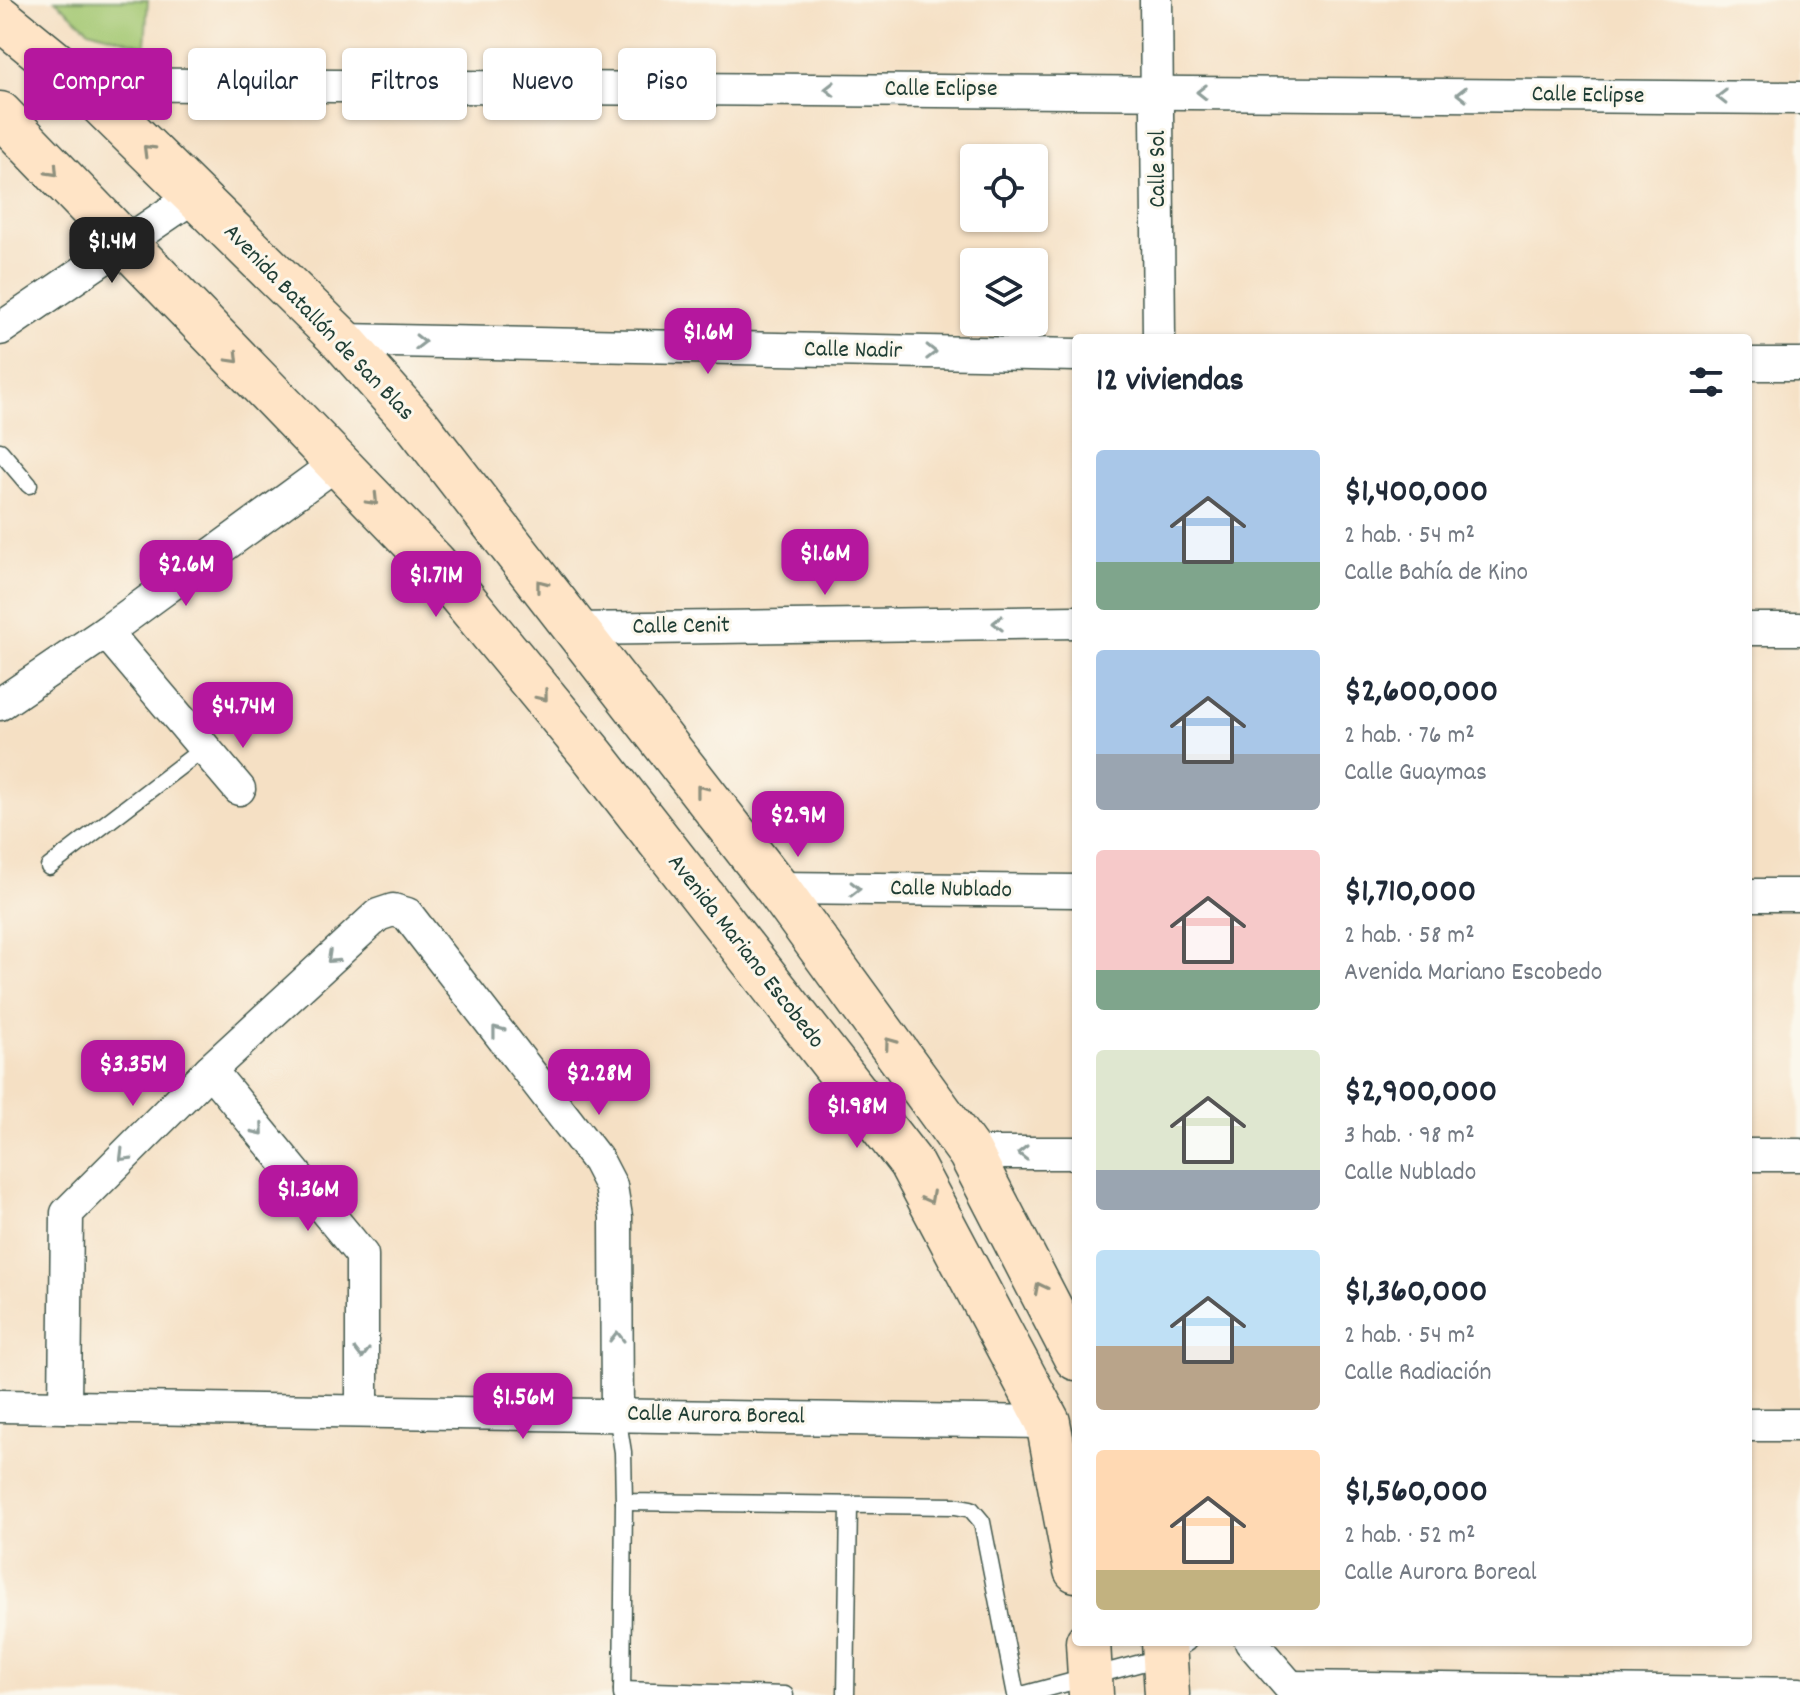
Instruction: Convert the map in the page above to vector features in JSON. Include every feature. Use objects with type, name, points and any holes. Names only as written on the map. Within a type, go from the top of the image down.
[{"type":"main road","points":[[0,18],[37,48]]},
{"type":"main road","points":[[0,114],[122,244],[328,454]]},
{"type":"main road","name":"Avenida Batallón de San Blas","points":[[117,120],[342,340],[418,426],[575,629]]},
{"type":"main road","name":"Avenida Mariano Escobedo","points":[[328,454],[434,563],[574,733],[910,1162],[1048,1422],[1072,1549]]},
{"type":"main road","points":[[575,629],[777,888],[970,1153],[1072,1350]]},
{"type":"street","name":"Calle Sol","points":[[1156,0],[1159,334]]},
{"type":"street","name":"Calle Eclipse","points":[[172,85],[1800,98]]},
{"type":"street","points":[[0,329],[194,196]]},
{"type":"street","name":"Calle Nadir","points":[[342,340],[1072,355]]},
{"type":"street","points":[[1752,364],[1800,364]]},
{"type":"street","points":[[0,704],[106,632],[328,454]]},
{"type":"street","name":"Calle Cenit","points":[[575,629],[1072,622]]},
{"type":"street","points":[[1752,629],[1800,629]]},
{"type":"street","points":[[106,632],[239,789]]},
{"type":"street","name":"Calle Nublado","points":[[777,888],[1072,891]]},
{"type":"street","points":[[1752,895],[1800,895]]},
{"type":"street","points":[[65,1407],[67,1213],[210,1070],[378,915],[393,910],[407,914],[598,1161],[611,1186],[616,1217],[617,1415]]},
{"type":"street","points":[[210,1070],[362,1255],[362,1411]]},
{"type":"street","points":[[970,1153],[1072,1153]]},
{"type":"street","points":[[1752,1155],[1800,1155]]},
{"type":"street","name":"Calle Aurora Boreal","points":[[0,1406],[1048,1422]]},
{"type":"street","points":[[1752,1425],[1800,1425]]},
{"type":"street","points":[[1255,1646],[1294,1691],[1800,1694]]},
{"type":"lane","points":[[0,451],[29,485]]},
{"type":"lane","points":[[49,867],[204,748]]},
{"type":"lane","points":[[617,1415],[623,1452],[624,1502],[622,1692],[785,1695]]},
{"type":"lane","points":[[624,1502],[955,1506],[971,1509],[982,1522],[1019,1695],[1090,1672],[1171,1659]]},
{"type":"lane","points":[[846,1695],[849,1506]]},
{"type":"green space","points":[[55,0],[148,0],[145,46],[89,30]]}]
